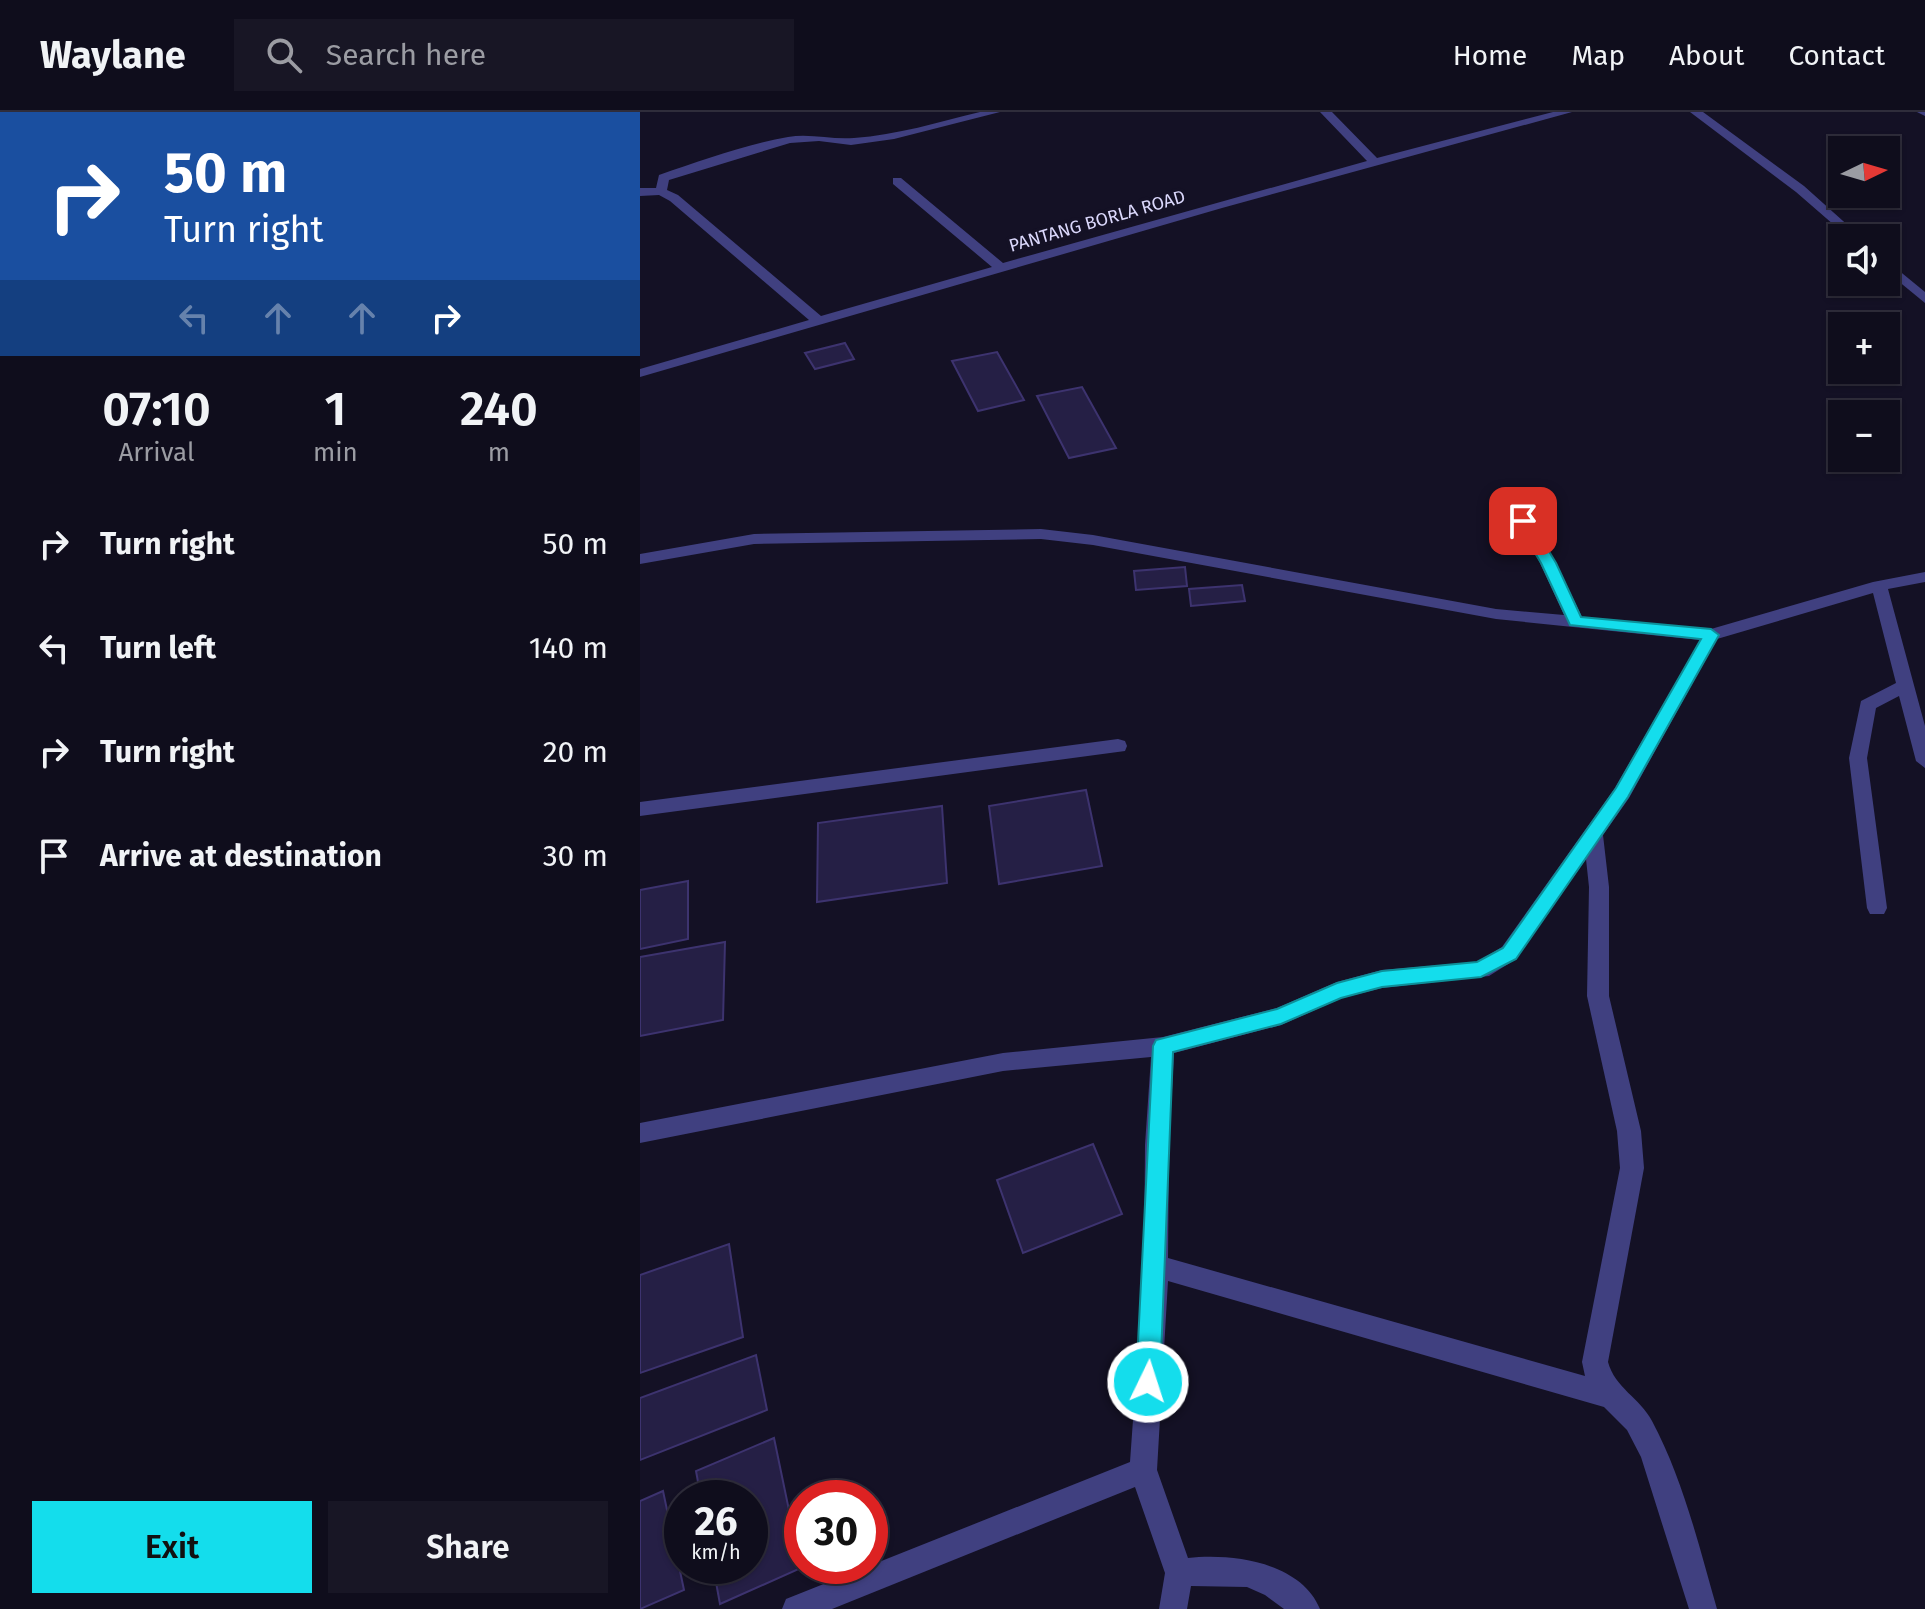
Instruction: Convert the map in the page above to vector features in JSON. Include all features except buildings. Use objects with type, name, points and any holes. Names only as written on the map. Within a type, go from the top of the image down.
[{"type":"street","points":[[661,191],[663,178],[789,140],[819,138],[851,142],[894,136],[974,114],[994,112]]},
{"type":"street","points":[[1326,112],[1375,162]]},
{"type":"street","name":"PANTANG BORLA ROAD","points":[[640,373],[1000,267],[1566,112]]},
{"type":"street","points":[[1696,112],[1800,189],[1840,224]]},
{"type":"street","points":[[897,181],[1000,267]]},
{"type":"street","points":[[640,192],[661,191],[674,198],[820,322]]},
{"type":"street","points":[[1900,277],[1925,299]]},
{"type":"street","points":[[1511,499],[1548,563],[1576,622]]},
{"type":"street","points":[[640,559],[754,539],[1041,534],[1093,540],[1496,614],[1711,635],[1879,586],[1925,577]]},
{"type":"street","points":[[1879,586],[1925,761]]},
{"type":"street","points":[[640,1133],[1003,1062],[1163,1046],[1281,1016],[1337,991],[1382,979],[1481,970],[1509,953],[1622,793],[1711,635]]},
{"type":"street","points":[[1877,908],[1858,758],[1867,705],[1907,685]]},
{"type":"street","points":[[640,809],[1118,746]]},
{"type":"street","points":[[1593,834],[1599,887],[1598,996],[1632,1149],[1632,1168],[1595,1362],[1607,1395]]},
{"type":"street","points":[[1163,1046],[1157,1145],[1156,1266],[1143,1470],[1179,1573],[1173,1609]]},
{"type":"street","points":[[1156,1266],[1607,1395],[1637,1419],[1644,1432],[1670,1496],[1703,1609]]},
{"type":"street","points":[[796,1609],[1143,1470]]},
{"type":"street","points":[[1179,1573],[1225,1568],[1269,1578],[1306,1609]]},
{"type":"route","points":[[1148,1382],[1156,1266],[1157,1145],[1163,1046],[1281,1016],[1337,991],[1382,979],[1481,970],[1509,953],[1622,793],[1711,635],[1576,622],[1548,563],[1523,521]]}]
